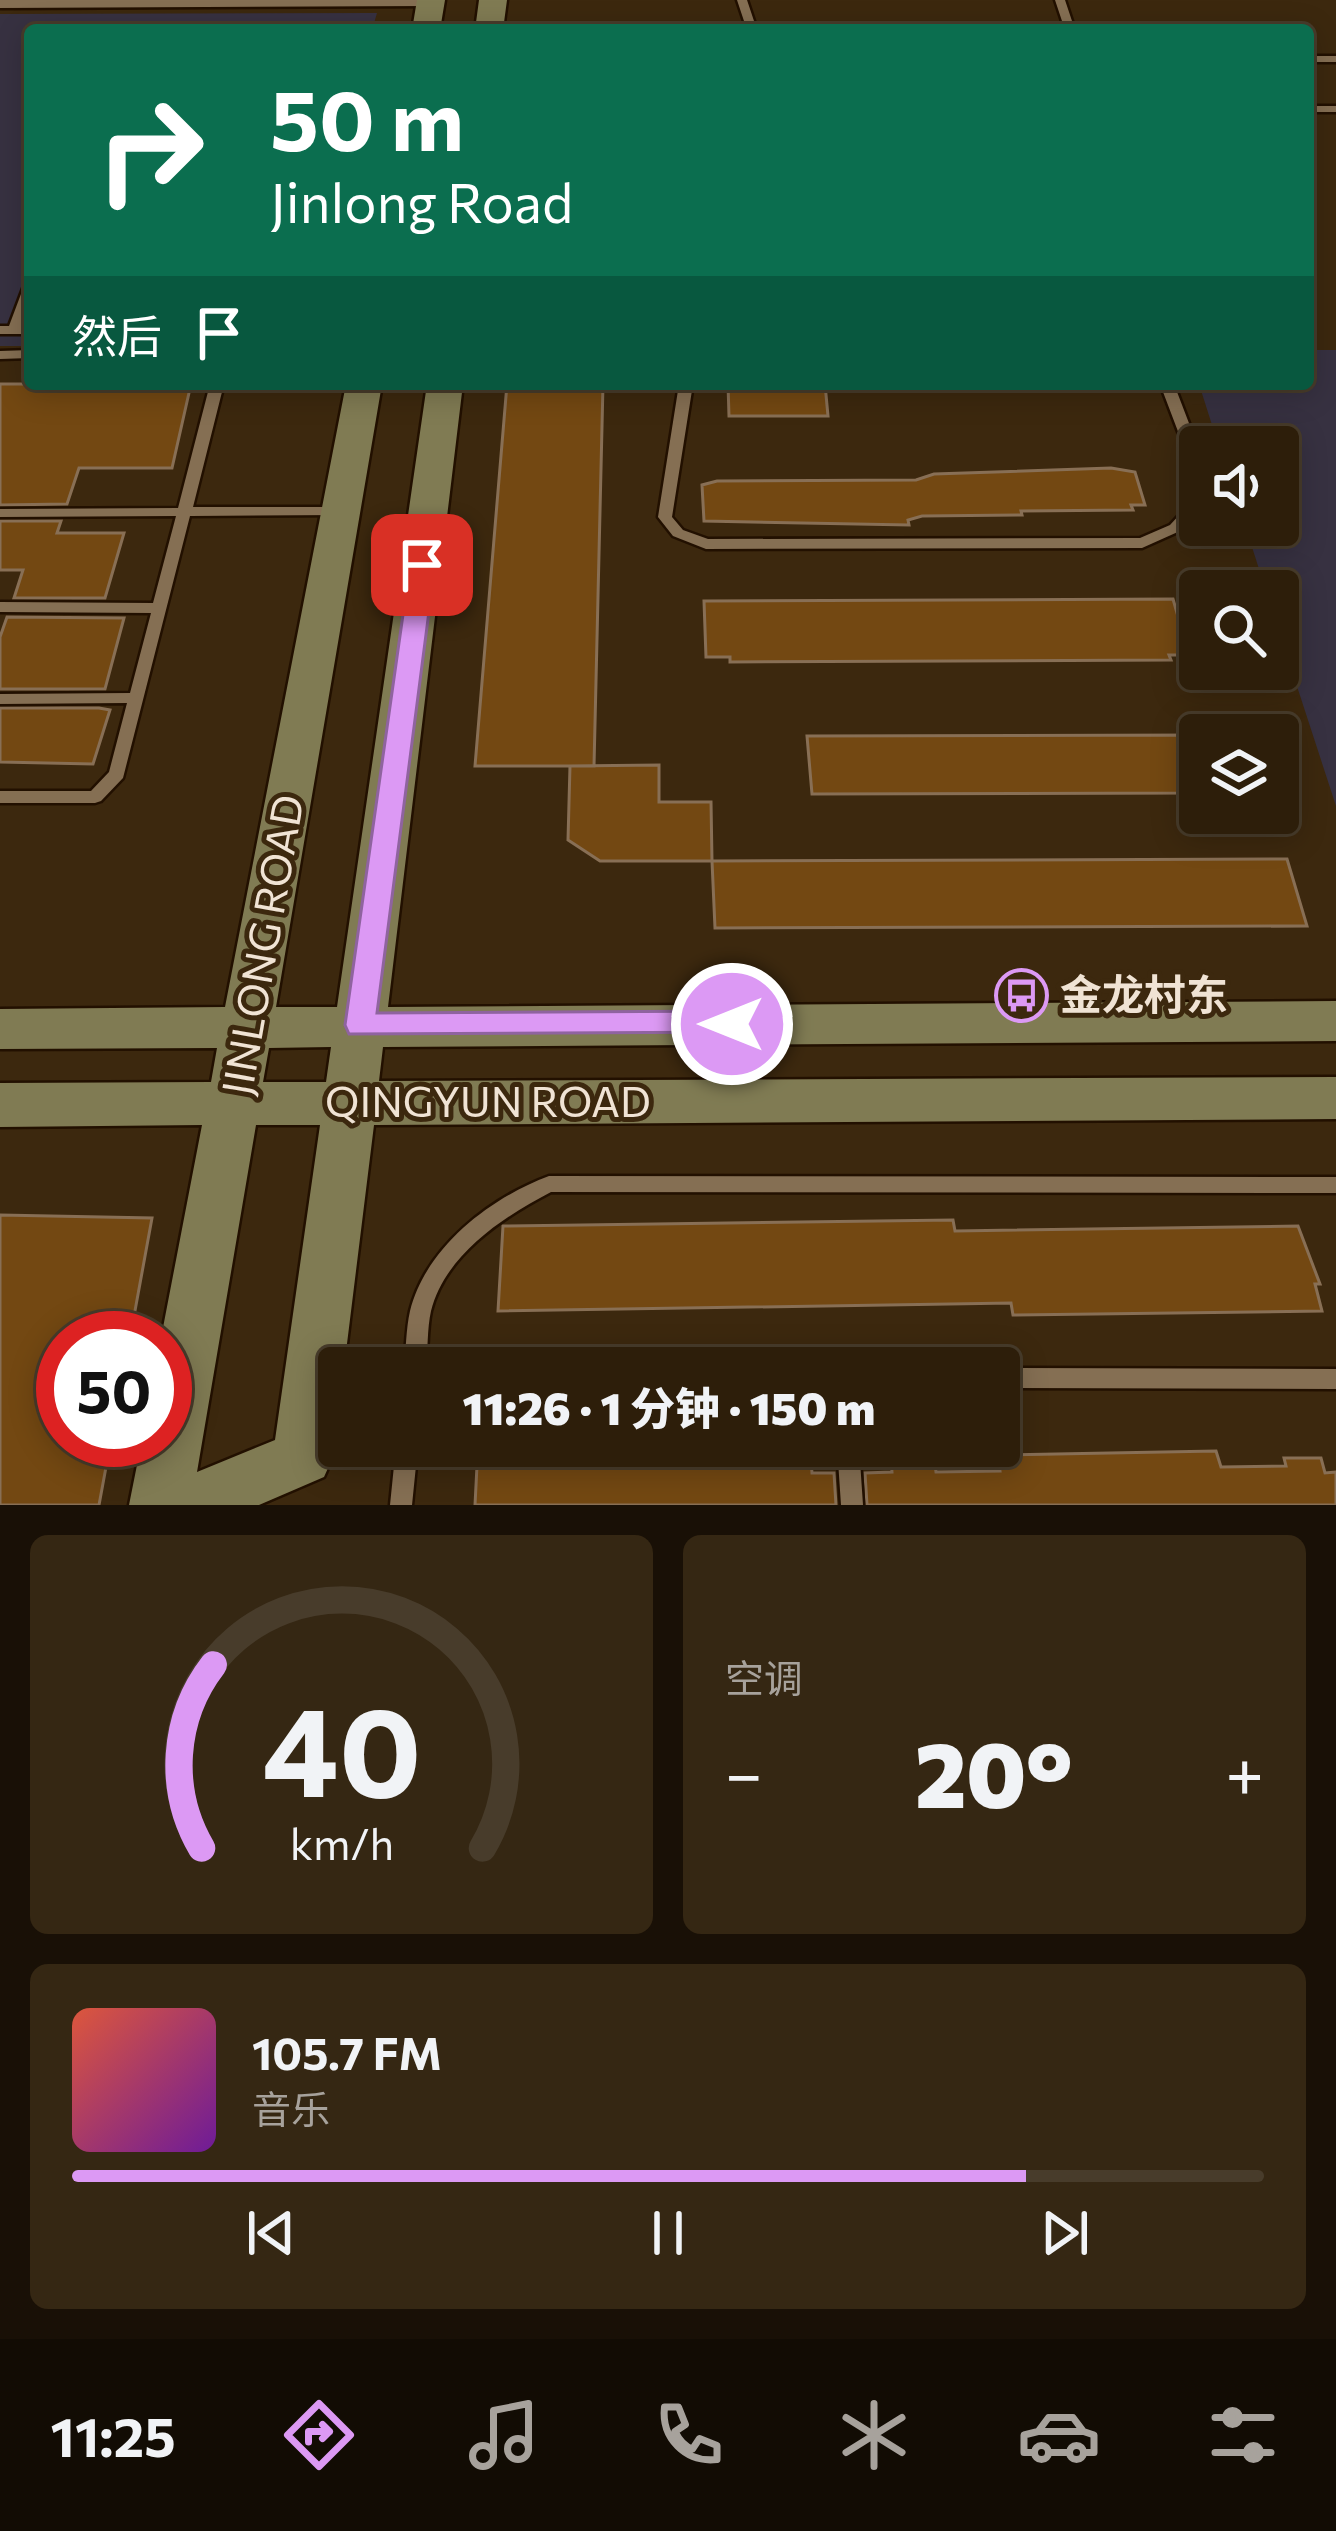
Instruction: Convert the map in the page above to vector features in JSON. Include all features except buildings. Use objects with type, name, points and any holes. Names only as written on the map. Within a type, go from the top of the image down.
[{"type":"main road","name":"JINLONG ROAD","points":[[160,1505],[363,390]]},
{"type":"main road","points":[[189,1505],[302,1457],[444,390]]},
{"type":"main road","name":"QINGYUN ROAD","points":[[0,1029],[1336,1021]]},
{"type":"main road","name":"QINGYUN ROAD","points":[[0,1105],[1336,1098]]},
{"type":"street","points":[[0,2],[431,0]]},
{"type":"lane","points":[[0,797],[95,797],[117,774],[215,390]]},
{"type":"lane","points":[[685,390],[665,517],[678,532],[706,544],[1142,543],[1179,524]]},
{"type":"lane","points":[[1169,390],[1183,426]]},
{"type":"lane","points":[[0,513],[342,511]]},
{"type":"lane","points":[[0,607],[160,608]]},
{"type":"lane","points":[[0,699],[136,698]]},
{"type":"lane","points":[[418,1347],[422,1305],[466,1238],[491,1216],[549,1184],[1336,1185]]},
{"type":"lane","points":[[1020,1378],[1336,1379]]},
{"type":"lane","points":[[401,1505],[405,1467]]},
{"type":"lane","points":[[849,1467],[852,1505]]},
{"type":"shaded area","points":[[377,13],[374,24],[24,24],[24,346],[0,346],[0,14]]},
{"type":"shaded area","points":[[1314,350],[1336,350],[1336,806],[1298,690],[1299,570],[1259,570],[1252,546],[1299,546],[1299,426],[1212,426],[1201,390],[1314,390]]},
{"type":"place","name":"金龙村东","points":[[1021,995]]},
{"type":"route","points":[[422,565],[360,1025],[732,1024]]}]
